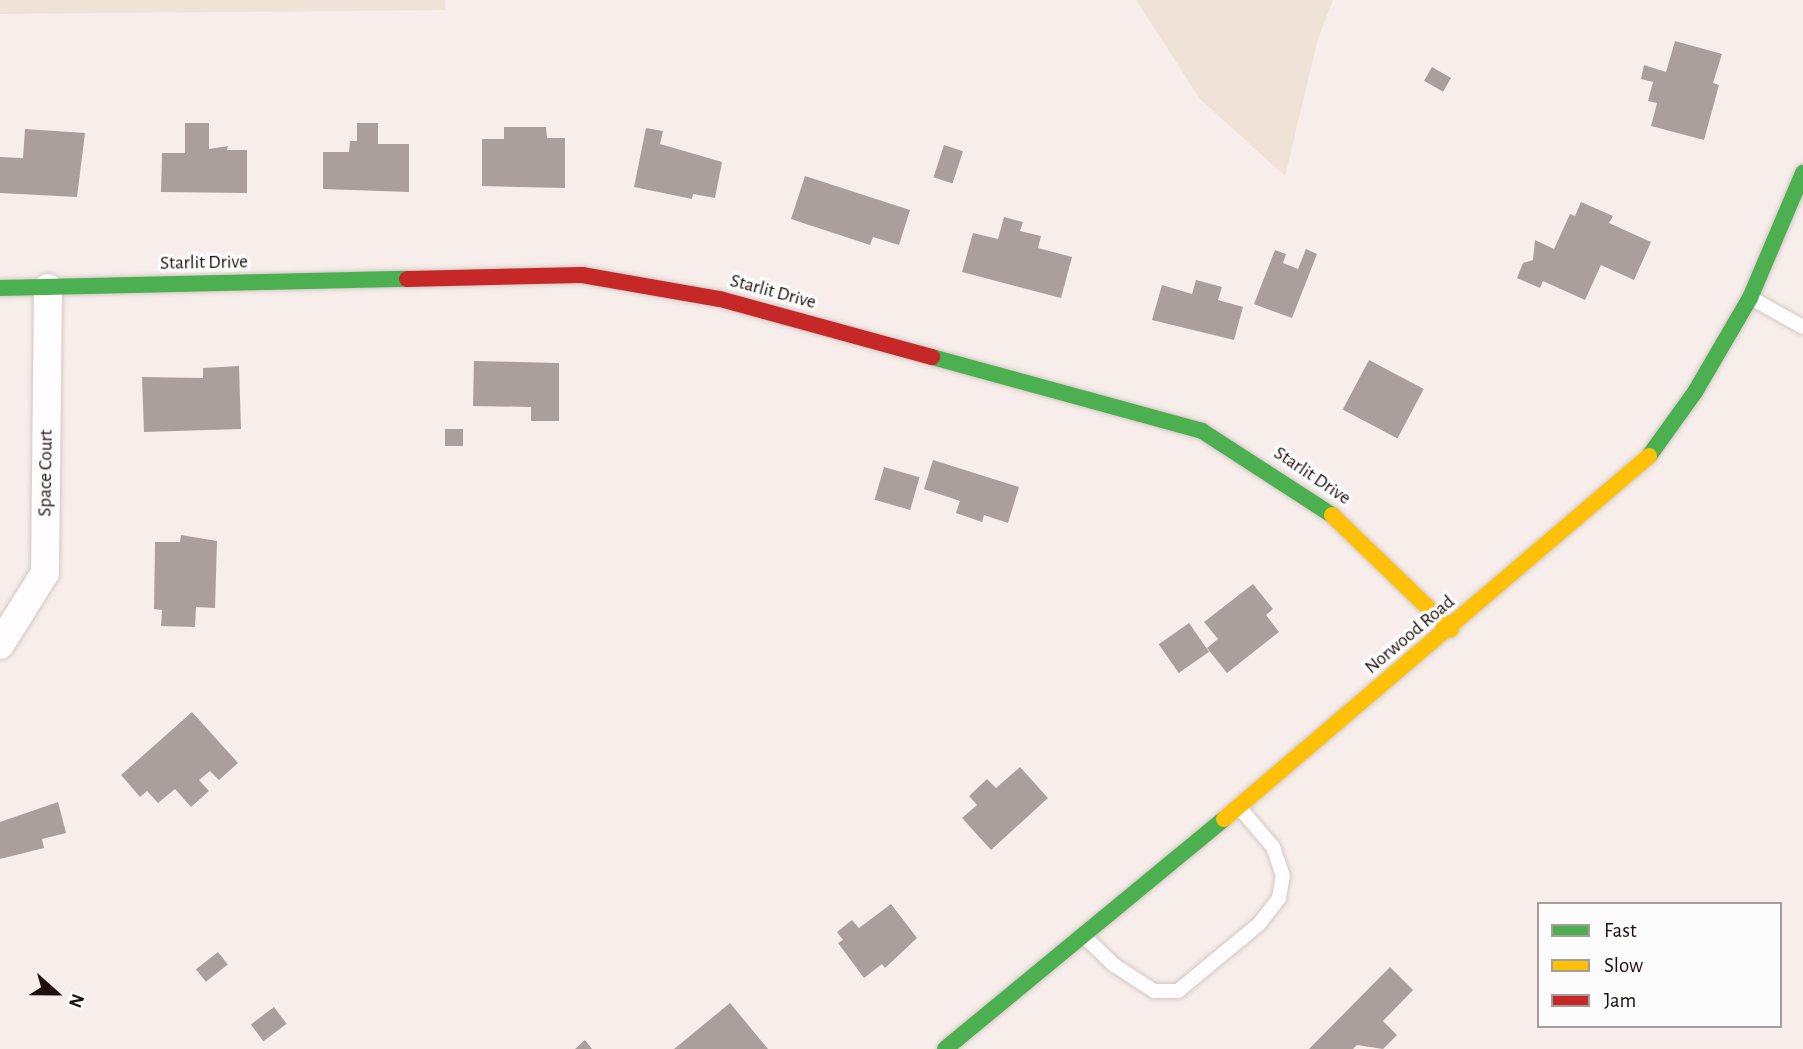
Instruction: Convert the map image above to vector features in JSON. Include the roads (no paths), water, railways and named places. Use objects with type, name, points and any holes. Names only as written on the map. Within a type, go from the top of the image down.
[{"type":"street","name":"Norwood Road","points":[[945,1049],[1085,937],[1451,630],[1644,463],[1695,392],[1750,298],[1773,252],[1803,173]]},
{"type":"street","name":"Starlit Drive","points":[[0,288],[582,275],[720,299],[1202,431],[1275,474],[1346,524],[1451,630]]},
{"type":"street","name":"Space Court","points":[[0,645],[45,573],[48,288]]},
{"type":"lane","points":[[1750,298],[1803,327]]},
{"type":"lane","points":[[1085,937],[1114,965],[1154,990],[1178,991],[1259,924],[1279,898],[1283,876],[1273,847],[1238,806]]}]
